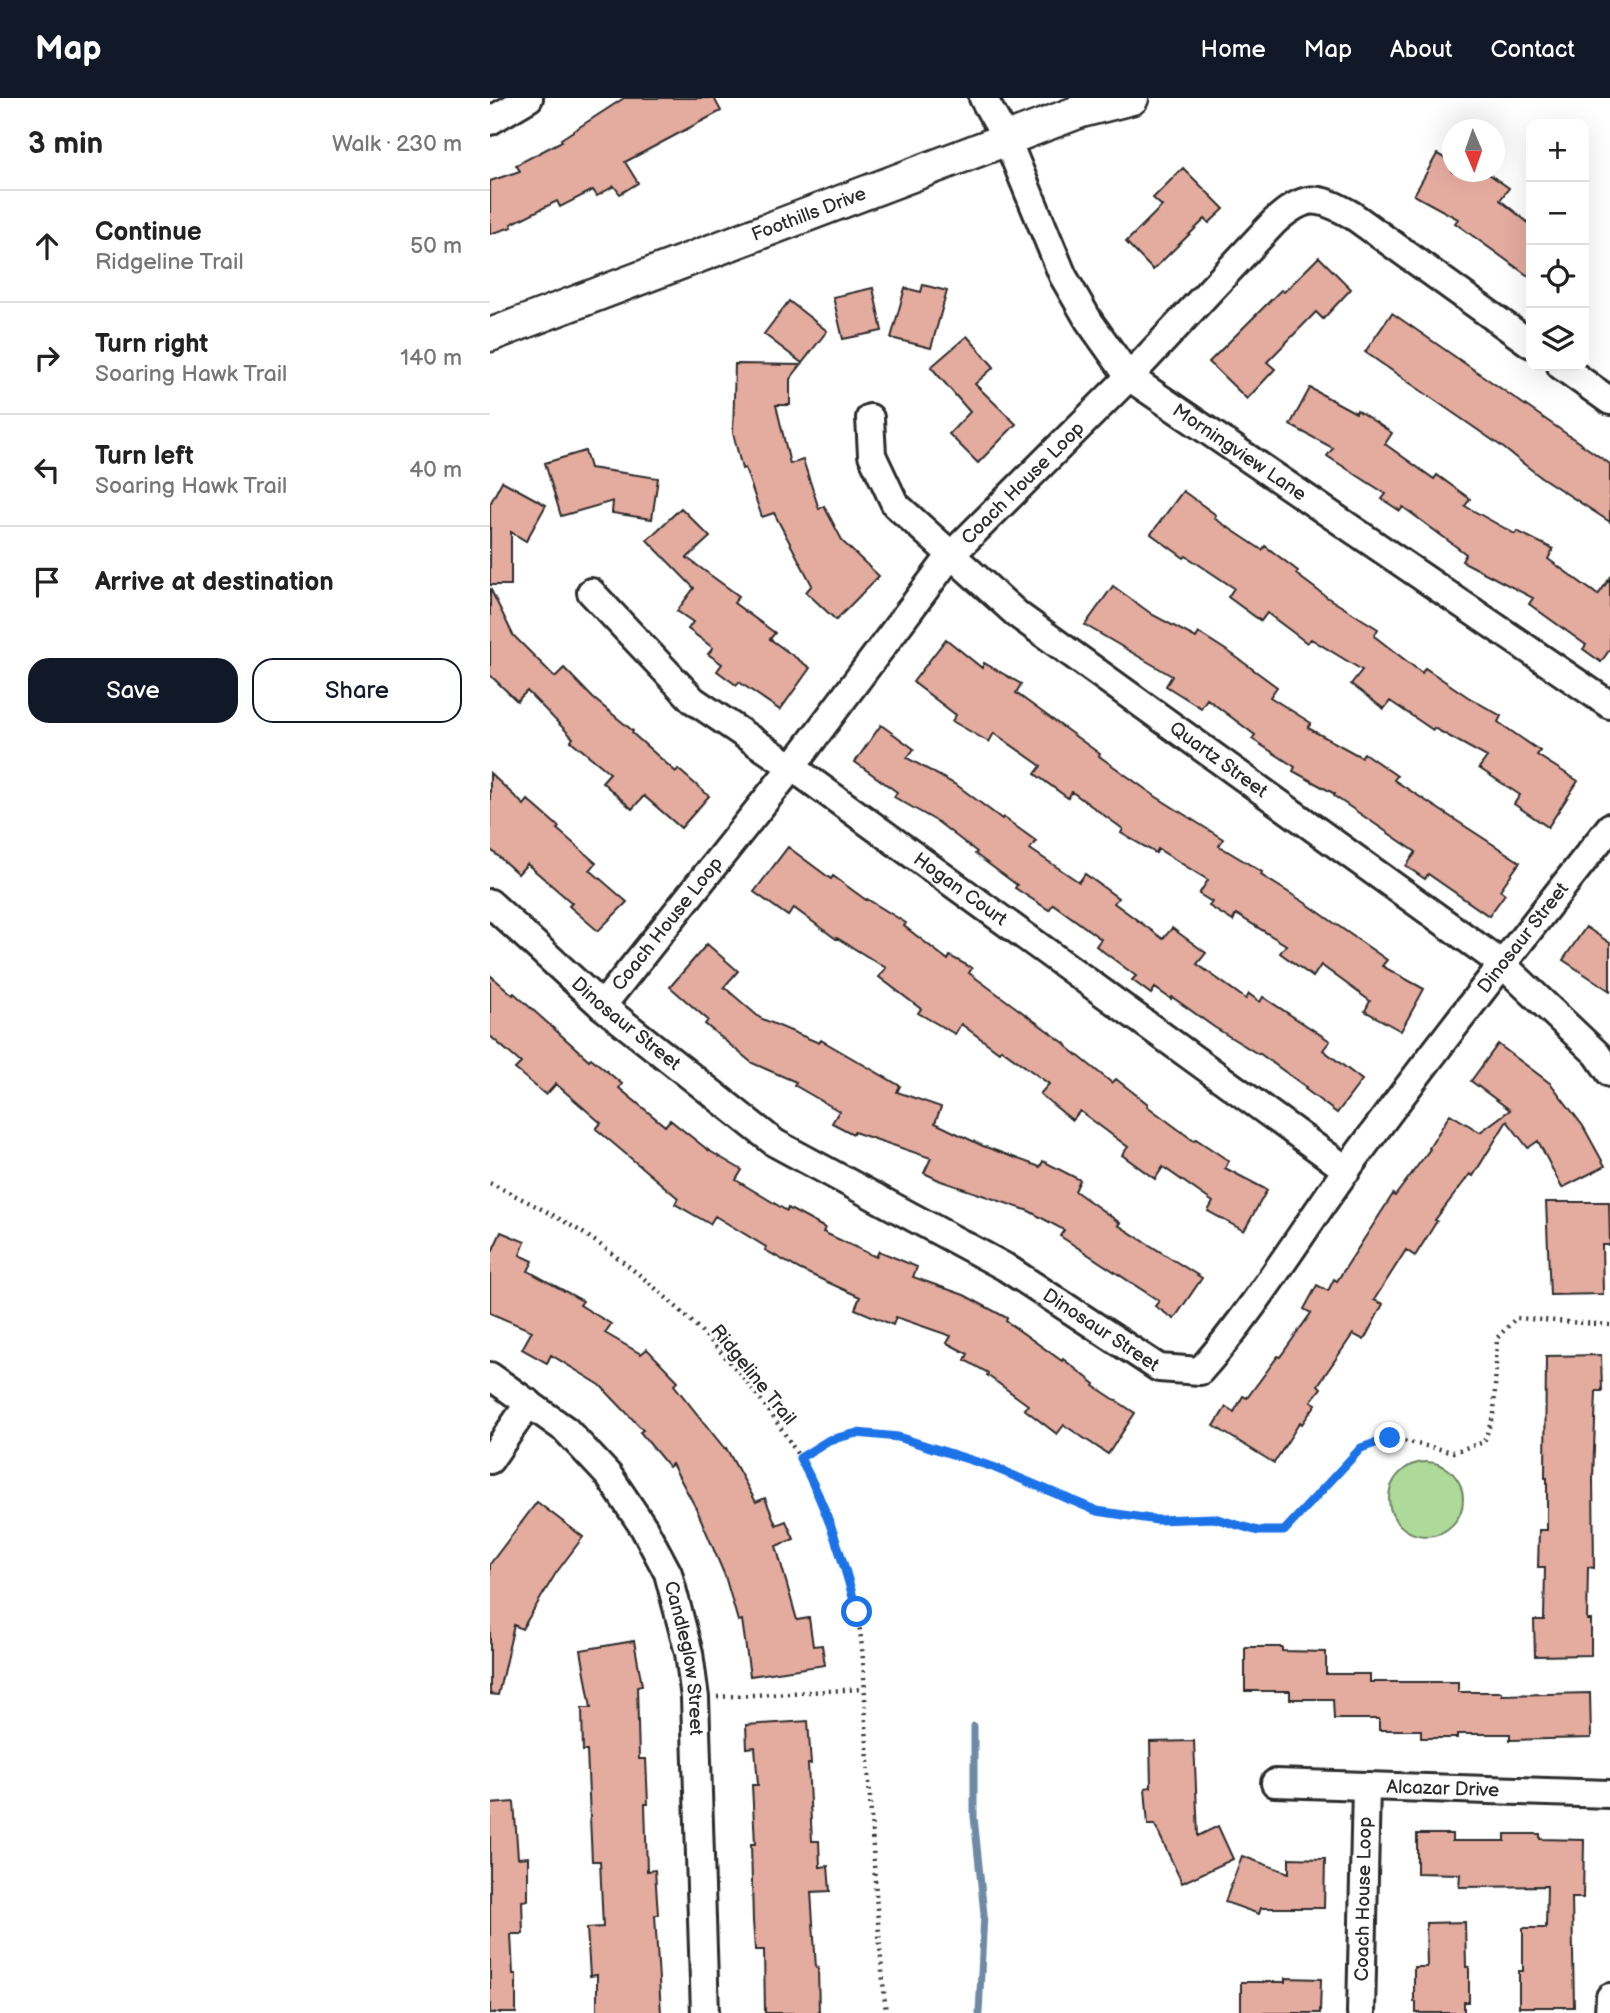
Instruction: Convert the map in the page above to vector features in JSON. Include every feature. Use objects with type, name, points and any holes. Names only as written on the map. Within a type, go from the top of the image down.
[{"type":"street","points":[[490,121],[529,98]]},
{"type":"street","name":"Morningview Lane","points":[[983,98],[1007,141],[1063,276],[1084,313],[1129,377],[1610,705]]},
{"type":"street","name":"Foothills Drive","points":[[490,335],[1081,111],[1132,98]]},
{"type":"street","name":"Coach House Loop","points":[[602,1006],[792,767],[951,555],[1129,377],[1291,207],[1309,200],[1330,203],[1379,232],[1526,340]]},
{"type":"street","points":[[1569,371],[1610,401]]},
{"type":"street","name":"Quartz Street","points":[[870,418],[872,455],[895,504],[1018,615],[1502,964],[1597,1054],[1610,1073]]},
{"type":"street","name":"Hogan Court","points":[[591,592],[693,700],[792,767],[1347,1170]]},
{"type":"street","name":"Dinosaur Street","points":[[490,903],[602,1006],[775,1143],[1005,1267],[1159,1368],[1200,1371],[1229,1338],[1347,1170],[1502,964],[1610,827]]},
{"type":"street","name":"Candleglow Street","points":[[490,1376],[566,1430],[608,1476],[644,1528],[668,1573],[689,1653],[695,1698],[705,2013]]},
{"type":"street","points":[[490,1460],[529,1403]]},
{"type":"street","name":"Alcazar Drive","points":[[1275,1783],[1610,1794]]},
{"type":"street","name":"Coach House Loop","points":[[1361,2013],[1366,1786]]},
{"type":"street","points":[[1609,2013],[1610,1997]]},
{"type":"path","name":"Ridgeline Trail","points":[[490,1183],[533,1204],[591,1239],[686,1317],[730,1364],[762,1404],[800,1458],[818,1491],[842,1556],[861,1639],[877,1927],[886,2013]]},
{"type":"path","points":[[800,1458],[829,1440],[857,1433],[898,1437],[993,1467],[1097,1511],[1157,1520],[1214,1518],[1258,1531],[1284,1531],[1361,1448],[1390,1438],[1453,1452],[1484,1442],[1494,1414],[1497,1338],[1516,1318],[1610,1325]]},
{"type":"path","points":[[695,1698],[863,1689]]},
{"type":"green space","points":[[1426,1462],[1447,1468],[1457,1478],[1463,1499],[1457,1520],[1447,1530],[1426,1536],[1405,1530],[1395,1520],[1389,1499],[1395,1478],[1405,1468]]},
{"type":"building","points":[[624,98],[714,98],[721,111],[625,162],[638,183],[620,194],[614,186],[597,196],[593,190],[560,207],[557,201],[511,224],[512,227],[490,234],[490,181],[520,171],[516,165],[562,141],[561,139]]},
{"type":"building","points":[[1437,154],[1442,157],[1442,182],[1500,182],[1509,188],[1500,200],[1526,221],[1526,274],[1455,223],[1458,219],[1414,195]]},
{"type":"building","points":[[1183,168],[1224,209],[1209,223],[1205,219],[1153,270],[1126,242],[1162,206],[1153,198]]},
{"type":"building","points":[[1319,257],[1351,289],[1323,319],[1316,312],[1267,362],[1275,369],[1247,399],[1209,362],[1281,290],[1284,292]]},
{"type":"building","points":[[923,285],[947,291],[931,348],[891,338],[905,288],[921,292]]},
{"type":"building","points":[[873,288],[882,331],[843,339],[833,297]]},
{"type":"building","points":[[789,301],[827,331],[802,363],[764,334]]},
{"type":"building","points":[[1392,313],[1610,464],[1610,522],[1538,475],[1501,446],[1365,352]]},
{"type":"building","points":[[967,336],[994,367],[975,384],[1016,424],[978,463],[949,434],[970,412],[931,367]]},
{"type":"building","points":[[735,364],[801,365],[790,379],[790,405],[776,405],[790,464],[803,460],[819,509],[824,506],[843,542],[879,576],[836,620],[806,592],[812,585],[774,513],[762,517],[745,468],[742,469],[733,433]]},
{"type":"building","points":[[1310,388],[1356,413],[1357,410],[1392,433],[1385,444],[1434,479],[1437,475],[1470,499],[1465,506],[1515,534],[1517,531],[1553,549],[1548,559],[1598,595],[1610,578],[1610,649],[1601,662],[1583,649],[1586,645],[1529,604],[1533,598],[1462,561],[1466,554],[1403,507],[1400,511],[1382,499],[1386,494],[1327,456],[1333,448],[1290,425]]},
{"type":"building","points":[[585,451],[590,468],[658,478],[652,519],[612,513],[613,501],[561,516],[545,463]]},
{"type":"building","points":[[502,481],[546,505],[526,541],[511,532],[511,585],[490,585],[490,504]]},
{"type":"building","points":[[1183,491],[1216,515],[1214,518],[1262,550],[1265,546],[1328,598],[1378,629],[1374,636],[1422,673],[1425,668],[1501,716],[1498,722],[1540,751],[1537,755],[1578,781],[1548,827],[1514,804],[1520,795],[1479,768],[1487,757],[1434,728],[1433,730],[1390,701],[1384,709],[1351,684],[1362,670],[1311,639],[1307,643],[1267,613],[1261,621],[1228,597],[1234,588],[1186,556],[1184,558],[1151,534]]},
{"type":"building","points":[[681,508],[710,537],[687,558],[739,596],[734,603],[775,633],[770,639],[810,668],[780,710],[739,682],[736,685],[717,671],[722,664],[708,654],[713,648],[688,629],[693,622],[677,611],[694,588],[647,540]]},
{"type":"building","points":[[1113,586],[1153,615],[1196,638],[1199,633],[1232,654],[1277,687],[1270,697],[1311,723],[1308,728],[1361,757],[1364,753],[1397,776],[1394,780],[1520,862],[1500,890],[1505,894],[1489,916],[1428,874],[1425,879],[1406,866],[1416,852],[1334,796],[1335,794],[1293,771],[1295,767],[1252,739],[1255,735],[1207,699],[1201,708],[1166,686],[1172,676],[1085,625]]},
{"type":"building","points":[[490,588],[513,635],[555,677],[564,668],[593,698],[676,772],[678,769],[709,796],[681,828],[644,796],[632,809],[602,782],[610,773],[571,741],[573,738],[527,691],[517,701],[490,675]]},
{"type":"building","points":[[946,639],[982,668],[984,663],[1021,684],[1016,693],[1100,754],[1099,756],[1223,839],[1219,846],[1262,872],[1261,875],[1387,960],[1382,966],[1424,989],[1401,1031],[1365,1011],[1370,1001],[1321,965],[1313,977],[1280,953],[1286,945],[1236,914],[1233,921],[1209,906],[1212,902],[1199,894],[1208,880],[1158,849],[1156,853],[1121,833],[1123,829],[1072,792],[1068,798],[1035,774],[1041,766],[994,733],[989,742],[952,721],[956,715],[913,682]]},
{"type":"building","points":[[881,725],[914,749],[907,758],[958,786],[1036,841],[1030,849],[1079,882],[1085,874],[1118,898],[1114,903],[1163,939],[1172,928],[1206,953],[1197,964],[1246,999],[1249,994],[1260,1002],[1263,997],[1330,1041],[1323,1050],[1362,1080],[1337,1113],[1259,1053],[1214,1027],[1172,997],[1171,999],[1155,988],[1151,994],[1132,980],[1136,976],[1096,946],[1101,939],[1053,904],[1049,910],[1015,888],[1017,885],[938,822],[894,797],[897,792],[855,762]]},
{"type":"building","points":[[490,773],[524,805],[528,800],[559,827],[557,829],[596,863],[590,870],[627,902],[598,931],[569,906],[572,903],[527,864],[518,874],[490,849]]},
{"type":"building","points":[[788,847],[831,879],[833,876],[866,900],[906,923],[904,926],[948,960],[950,956],[972,968],[969,973],[1067,1045],[1112,1083],[1116,1079],[1194,1141],[1196,1139],[1229,1161],[1225,1168],[1267,1190],[1244,1231],[1208,1211],[1213,1202],[1163,1167],[1155,1179],[1122,1155],[1128,1147],[1080,1111],[1072,1120],[1040,1094],[1049,1084],[1001,1049],[999,1052],[961,1024],[955,1034],[918,1013],[921,1009],[879,977],[886,968],[836,939],[794,908],[788,916],[754,892]]},
{"type":"building","points":[[1586,927],[1610,943],[1610,991],[1563,960]]},
{"type":"building","points":[[707,944],[738,971],[724,987],[760,1018],[819,1043],[821,1040],[900,1086],[897,1092],[941,1107],[935,1123],[983,1146],[1040,1167],[1043,1161],[1080,1180],[1075,1191],[1120,1223],[1118,1225],[1202,1278],[1174,1319],[1155,1306],[1159,1301],[1060,1236],[1064,1230],[1029,1211],[924,1173],[931,1158],[854,1132],[853,1134],[832,1123],[839,1111],[794,1085],[796,1082],[752,1063],[705,1024],[708,1020],[670,987]]},
{"type":"building","points":[[490,975],[589,1060],[591,1058],[622,1084],[619,1088],[665,1126],[670,1120],[708,1150],[742,1170],[736,1180],[787,1211],[788,1208],[825,1228],[823,1232],[876,1257],[879,1251],[917,1267],[913,1277],[964,1295],[1007,1318],[1006,1321],[1062,1361],[1063,1359],[1095,1384],[1094,1386],[1135,1413],[1108,1454],[1064,1425],[1057,1434],[1024,1409],[1028,1405],[987,1375],[988,1373],[965,1360],[968,1354],[947,1343],[951,1336],[896,1317],[893,1325],[855,1309],[860,1297],[765,1250],[766,1247],[715,1216],[710,1224],[675,1204],[678,1198],[596,1129],[601,1123],[556,1084],[546,1095],[515,1069],[521,1063],[490,1036]]},
{"type":"building","points":[[1498,1044],[1551,1084],[1583,1126],[1605,1166],[1562,1188],[1538,1141],[1528,1148],[1507,1121],[1473,1176],[1470,1174],[1435,1220],[1437,1221],[1415,1256],[1406,1250],[1374,1300],[1383,1304],[1364,1340],[1353,1334],[1318,1385],[1321,1388],[1311,1401],[1316,1404],[1302,1424],[1300,1422],[1274,1463],[1214,1426],[1226,1407],[1234,1412],[1243,1396],[1247,1398],[1278,1356],[1280,1357],[1311,1313],[1304,1309],[1317,1285],[1328,1291],[1334,1279],[1337,1281],[1393,1194],[1395,1196],[1430,1149],[1450,1114],[1480,1132],[1510,1110],[1471,1081]]},
{"type":"building","points":[[1546,1202],[1609,1202],[1610,1245],[1602,1245],[1603,1294],[1550,1295]]},
{"type":"building","points":[[501,1232],[525,1242],[520,1255],[533,1261],[528,1271],[583,1301],[580,1305],[611,1324],[605,1333],[641,1354],[647,1349],[678,1381],[674,1385],[726,1448],[756,1502],[765,1498],[776,1525],[786,1521],[794,1539],[776,1546],[797,1620],[809,1618],[813,1646],[822,1645],[825,1665],[750,1676],[742,1620],[738,1621],[725,1576],[697,1510],[672,1464],[669,1467],[640,1432],[643,1430],[600,1385],[551,1355],[547,1363],[522,1349],[532,1331],[490,1313],[490,1256]]},
{"type":"building","points":[[1601,1355],[1602,1391],[1596,1391],[1593,1479],[1594,1568],[1588,1567],[1587,1620],[1591,1620],[1591,1655],[1535,1656],[1534,1620],[1544,1620],[1545,1567],[1538,1567],[1539,1530],[1547,1530],[1546,1356]]},
{"type":"building","points":[[537,1502],[583,1537],[556,1573],[522,1629],[514,1625],[498,1695],[490,1694],[490,1564]]},
{"type":"building","points":[[634,1641],[642,1685],[637,1686],[639,1759],[646,1759],[647,1871],[655,1870],[661,2013],[597,2013],[597,1975],[590,1976],[587,1928],[603,1927],[600,1861],[592,1861],[587,1751],[583,1751],[582,1708],[591,1708],[581,1650]]},
{"type":"building","points":[[1245,1647],[1282,1647],[1282,1651],[1326,1652],[1326,1674],[1370,1674],[1370,1682],[1458,1682],[1458,1692],[1502,1692],[1502,1695],[1590,1693],[1591,1738],[1510,1740],[1510,1734],[1457,1734],[1457,1738],[1421,1738],[1421,1730],[1379,1730],[1379,1719],[1334,1719],[1333,1699],[1290,1699],[1290,1691],[1245,1691]]},
{"type":"building","points":[[808,1721],[812,1841],[819,1841],[820,1867],[828,1866],[830,1891],[811,1892],[819,2013],[765,2013],[764,1950],[755,1950],[753,1921],[751,1844],[755,1844],[752,1785],[758,1785],[755,1747],[747,1748],[746,1725]]},
{"type":"building","points":[[1194,1741],[1198,1836],[1218,1826],[1233,1859],[1182,1883],[1155,1825],[1148,1825],[1145,1788],[1151,1787],[1150,1742]]},
{"type":"building","points":[[514,1802],[518,1858],[528,1857],[528,1900],[522,1901],[523,1934],[511,1934],[513,1974],[516,1974],[516,2013],[490,2013],[490,1804]]},
{"type":"building","points":[[1417,1834],[1452,1834],[1452,1841],[1505,1841],[1505,1834],[1540,1834],[1540,1839],[1584,1840],[1583,1898],[1572,1898],[1574,2007],[1519,2007],[1519,1971],[1523,1971],[1523,1928],[1546,1928],[1547,1886],[1459,1887],[1460,1874],[1417,1873]]},
{"type":"building","points":[[1242,1856],[1289,1873],[1289,1858],[1325,1859],[1324,1908],[1261,1908],[1259,1914],[1225,1902]]},
{"type":"building","points":[[1465,1922],[1469,2002],[1464,2002],[1464,2013],[1416,2013],[1414,1967],[1427,1967],[1426,1923]]},
{"type":"building","points":[[1285,1978],[1321,1979],[1320,2013],[1241,2013],[1241,1982],[1285,1982]]},
{"type":"waterway","points":[[974,1726],[974,1817],[984,1914],[979,2013]]},
{"type":"route","points":[[857,1612],[842,1556],[818,1491],[800,1458],[829,1440],[857,1433],[898,1437],[993,1467],[1097,1511],[1157,1520],[1214,1518],[1258,1531],[1284,1531],[1361,1448],[1390,1438]]}]
